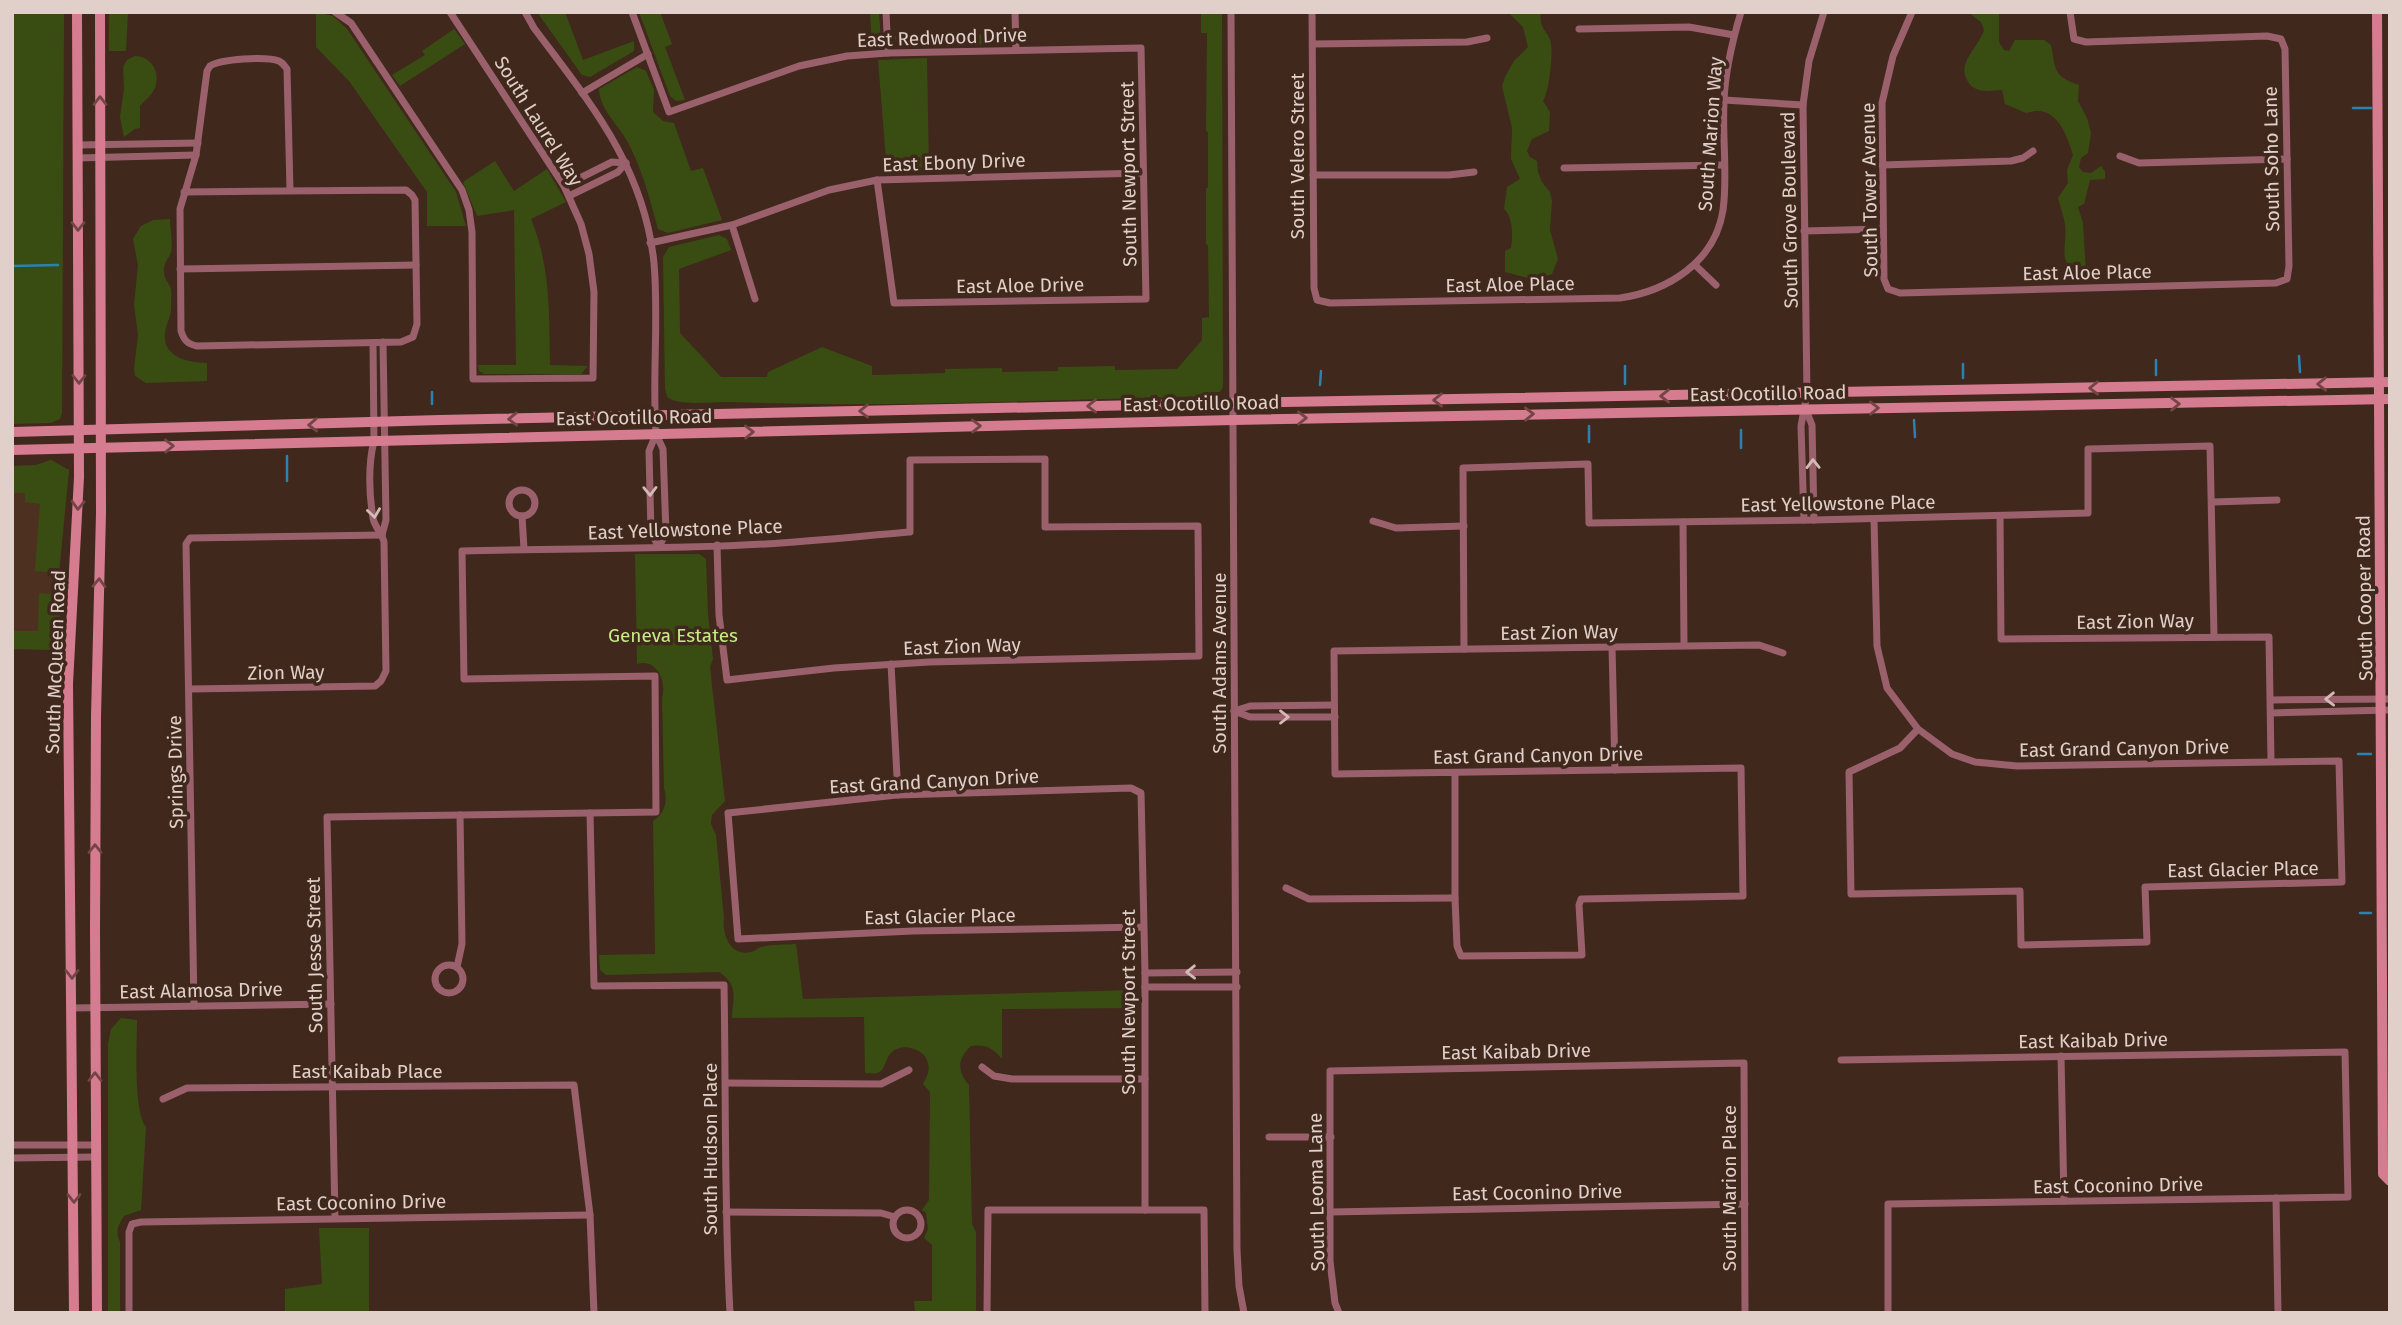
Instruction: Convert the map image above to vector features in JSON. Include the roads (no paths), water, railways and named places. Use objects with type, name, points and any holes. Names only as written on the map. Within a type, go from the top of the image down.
[{"type":"main road","name":"South McQueen Road","points":[[74,1313],[68,684],[79,448],[77,12]]},
{"type":"main road","points":[[97,1313],[95,1151],[96,728],[101,448],[100,12]]},
{"type":"main road","name":"South Cooper Road","points":[[2377,12],[2385,382],[2387,1043],[2383,1174],[2390,1181]]},
{"type":"main road","name":"East Ocotillo Road","points":[[12,432],[1234,403],[2385,382]]},
{"type":"main road","name":"East Ocotillo Road","points":[[12,450],[1234,420],[2385,399]]},
{"type":"street","name":"South Laurel Way","points":[[335,12],[351,23],[462,190],[469,210],[472,232],[473,379],[593,378],[594,292],[589,254],[581,224],[564,186],[450,12]]},
{"type":"street","points":[[525,12],[609,131],[626,163],[642,206],[654,263],[655,416],[656,434],[663,449],[666,533],[659,547]]},
{"type":"street","points":[[582,93],[648,54],[632,12]]},
{"type":"street","points":[[886,12],[888,53]]},
{"type":"street","points":[[1015,12],[1016,50]]},
{"type":"street","name":"South Adams Avenue","points":[[1231,12],[1237,1259],[1244,1313]]},
{"type":"street","name":"South Velero Street","points":[[1312,12],[1314,288],[1317,300]]},
{"type":"street","name":"South Marion Way","points":[[1695,265],[1709,248],[1723,213],[1724,100],[1729,54],[1741,12]]},
{"type":"street","name":"South Grove Boulevard","points":[[1806,409],[1803,105],[1809,61],[1824,12]]},
{"type":"street","name":"South Tower Avenue","points":[[1888,289],[1884,279],[1881,123],[1885,83],[1901,33],[1912,12]]},
{"type":"street","name":"South Soho Lane","points":[[2070,12],[2074,39],[2086,43],[2267,36],[2281,38],[2285,49],[2290,266],[2287,279]]},
{"type":"street","points":[[1579,29],[1689,27],[1734,35]]},
{"type":"street","points":[[1312,44],[1467,42],[1487,38]]},
{"type":"street","name":"East Redwood Drive","points":[[648,54],[669,112],[799,66],[847,56],[1141,48]]},
{"type":"street","name":"South Newport Street","points":[[1141,48],[1146,299]]},
{"type":"street","points":[[184,192],[406,190],[415,200],[417,332],[408,341],[189,344],[184,339],[181,331],[180,209],[184,192],[196,155],[206,71],[210,66],[222,61],[272,60],[283,63],[289,75],[290,190]]},
{"type":"street","points":[[1724,100],[1803,105]]},
{"type":"street","points":[[78,145],[198,143]]},
{"type":"street","points":[[153,144],[153,156]]},
{"type":"street","points":[[1882,165],[2011,161],[2034,152]]},
{"type":"street","points":[[77,158],[196,155]]},
{"type":"street","points":[[2120,156],[2139,163],[2287,159]]},
{"type":"street","points":[[564,186],[612,162],[626,163]]},
{"type":"street","points":[[569,196],[618,172],[626,163]]},
{"type":"street","points":[[1563,169],[1724,165]]},
{"type":"street","points":[[1313,175],[1449,175],[1474,172]]},
{"type":"street","name":"East Ebony Drive","points":[[650,243],[732,225],[830,190],[877,180],[1143,173]]},
{"type":"street","name":"East Aloe Drive","points":[[877,180],[894,303],[1146,299]]},
{"type":"street","points":[[732,225],[755,299]]},
{"type":"street","points":[[1804,231],[1883,229]]},
{"type":"street","points":[[180,269],[416,265]]},
{"type":"street","points":[[1695,265],[1716,285]]},
{"type":"street","name":"East Aloe Place","points":[[1317,300],[1330,303],[1620,298],[1643,295],[1663,287],[1695,265]]},
{"type":"street","name":"East Aloe Place","points":[[1888,289],[1900,293],[2276,283],[2287,279]]},
{"type":"street","points":[[373,342],[373,379],[379,423]]},
{"type":"street","points":[[382,535],[386,520],[379,441],[384,379],[383,342]]},
{"type":"street","points":[[373,379],[384,379]]},
{"type":"street","points":[[1806,409],[1812,425],[1814,520]]},
{"type":"street","points":[[1804,520],[1801,426],[1806,409]]},
{"type":"street","points":[[656,434],[649,451],[651,533],[659,547]]},
{"type":"street","points":[[379,441],[370,456],[371,489],[373,521],[382,535]]},
{"type":"street","name":"East Yellowstone Place","points":[[1464,526],[1463,468],[1588,464],[1589,523],[2000,516],[2088,513],[2088,449],[2210,446],[2212,502]]},
{"type":"street","name":"East Yellowstone Place","points":[[590,813],[656,812],[655,676],[464,679],[462,551],[765,544],[910,532],[910,460],[1045,459],[1045,527],[1198,526],[1199,656]]},
{"type":"street","points":[[371,489],[385,489]]},
{"type":"street","points":[[2214,636],[2212,502],[2277,500]]},
{"type":"street","points":[[522,516],[524,549]]},
{"type":"street","name":"East Zion Way","points":[[2000,516],[2001,639],[2270,637],[2271,700]]},
{"type":"street","name":"East Grand Canyon Drive","points":[[1874,519],[1877,646],[1887,688],[1918,729],[1952,754],[1975,762],[2017,766],[2339,761],[2342,882]]},
{"type":"street","points":[[1373,521],[1396,528],[1464,526],[1464,649]]},
{"type":"street","points":[[1683,522],[1684,645]]},
{"type":"street","name":"Springs Drive","points":[[194,1006],[186,544],[190,538],[382,535]]},
{"type":"street","name":"Zion Way","points":[[190,689],[375,686],[382,681],[386,671],[382,535]]},
{"type":"street","name":"East Zion Way","points":[[717,545],[719,615],[727,680],[891,664],[1199,656]]},
{"type":"street","name":"East Zion Way","points":[[1334,705],[1334,651],[1759,645],[1783,653]]},
{"type":"street","points":[[1612,647],[1615,770]]},
{"type":"street","points":[[891,664],[898,795]]},
{"type":"street","points":[[2272,761],[2271,700],[2386,705]]},
{"type":"street","points":[[1334,705],[1335,717],[1250,717],[1234,711],[1250,706],[1334,705]]},
{"type":"street","points":[[2271,713],[2386,705]]},
{"type":"street","name":"East Grand Canyon Drive","points":[[1335,717],[1335,774],[1741,768],[1743,896],[1581,898],[1579,905],[1582,955],[1461,956],[1457,946],[1455,898]]},
{"type":"street","name":"East Glacier Place","points":[[1918,729],[1899,748],[1849,772],[1851,894],[2020,891],[2021,945],[2147,942],[2145,887],[2342,882]]},
{"type":"street","points":[[1286,888],[1309,899],[1455,898],[1455,773]]},
{"type":"street","name":"East Grand Canyon Drive","points":[[738,939],[728,813],[898,795],[1131,788],[1141,793]]},
{"type":"street","name":"South Newport Street","points":[[1141,793],[1145,973],[1145,1210]]},
{"type":"street","points":[[457,967],[446,965],[437,971],[435,981],[442,992],[455,992],[462,985],[463,976],[457,967],[462,944],[460,815],[590,813]]},
{"type":"street","name":"South Hudson Place","points":[[590,813],[594,986],[724,985],[726,1212],[730,1313]]},
{"type":"street","name":"South Jesse Street","points":[[335,1218],[327,817],[460,815]]},
{"type":"street","name":"East Glacier Place","points":[[738,939],[913,931],[1144,927]]},
{"type":"street","points":[[1145,973],[1237,972]]},
{"type":"street","points":[[1145,987],[1237,987]]},
{"type":"street","name":"East Alamosa Drive","points":[[72,1008],[331,1004]]},
{"type":"street","name":"East Kaibab Drive","points":[[1841,1060],[2345,1052],[2348,1197]]},
{"type":"street","points":[[2061,1056],[2064,1201]]},
{"type":"street","name":"East Kaibab Drive","points":[[1330,1071],[1744,1063]]},
{"type":"street","name":"South Marion Place","points":[[1744,1063],[1745,1313]]},
{"type":"street","points":[[982,1067],[994,1076],[1012,1079],[1145,1079]]},
{"type":"street","points":[[726,1083],[881,1084],[909,1070]]},
{"type":"street","name":"South Leoma Lane","points":[[1330,1071],[1330,1261],[1335,1303],[1339,1313]]},
{"type":"street","name":"East Kaibab Place","points":[[163,1099],[187,1088],[574,1085],[590,1215]]},
{"type":"street","points":[[1269,1137],[1331,1137]]},
{"type":"street","points":[[12,1145],[95,1151]]},
{"type":"street","points":[[12,1158],[73,1151]]},
{"type":"street","name":"East Coconino Drive","points":[[1888,1313],[1888,1204],[2348,1197]]},
{"type":"street","points":[[2276,1198],[2278,1313]]},
{"type":"street","name":"East Coconino Drive","points":[[1330,1212],[1745,1204]]},
{"type":"street","points":[[987,1313],[988,1210],[1204,1210],[1205,1313]]},
{"type":"street","points":[[726,1212],[881,1213],[895,1217]]},
{"type":"street","points":[[590,1215],[594,1313]]},
{"type":"street","name":"East Coconino Drive","points":[[129,1313],[129,1232],[132,1224],[141,1222],[590,1215]]},
{"type":"waterway","points":[[2353,108],[2371,108]]},
{"type":"waterway","points":[[12,266],[58,265]]},
{"type":"waterway","points":[[2299,356],[2300,372]]},
{"type":"waterway","points":[[2156,360],[2156,375]]},
{"type":"waterway","points":[[1963,364],[1963,378]]},
{"type":"waterway","points":[[1625,366],[1625,384]]},
{"type":"waterway","points":[[1320,385],[1321,371]]},
{"type":"waterway","points":[[432,392],[432,404]]},
{"type":"waterway","points":[[1914,420],[1915,437]]},
{"type":"waterway","points":[[1589,426],[1589,442]]},
{"type":"waterway","points":[[1741,430],[1741,448]]},
{"type":"waterway","points":[[287,456],[287,481]]},
{"type":"waterway","points":[[2358,754],[2371,754]]},
{"type":"waterway","points":[[2360,913],[2371,913]]},
{"type":"park label","name":"Geneva Estates","points":[[673,635]]}]
